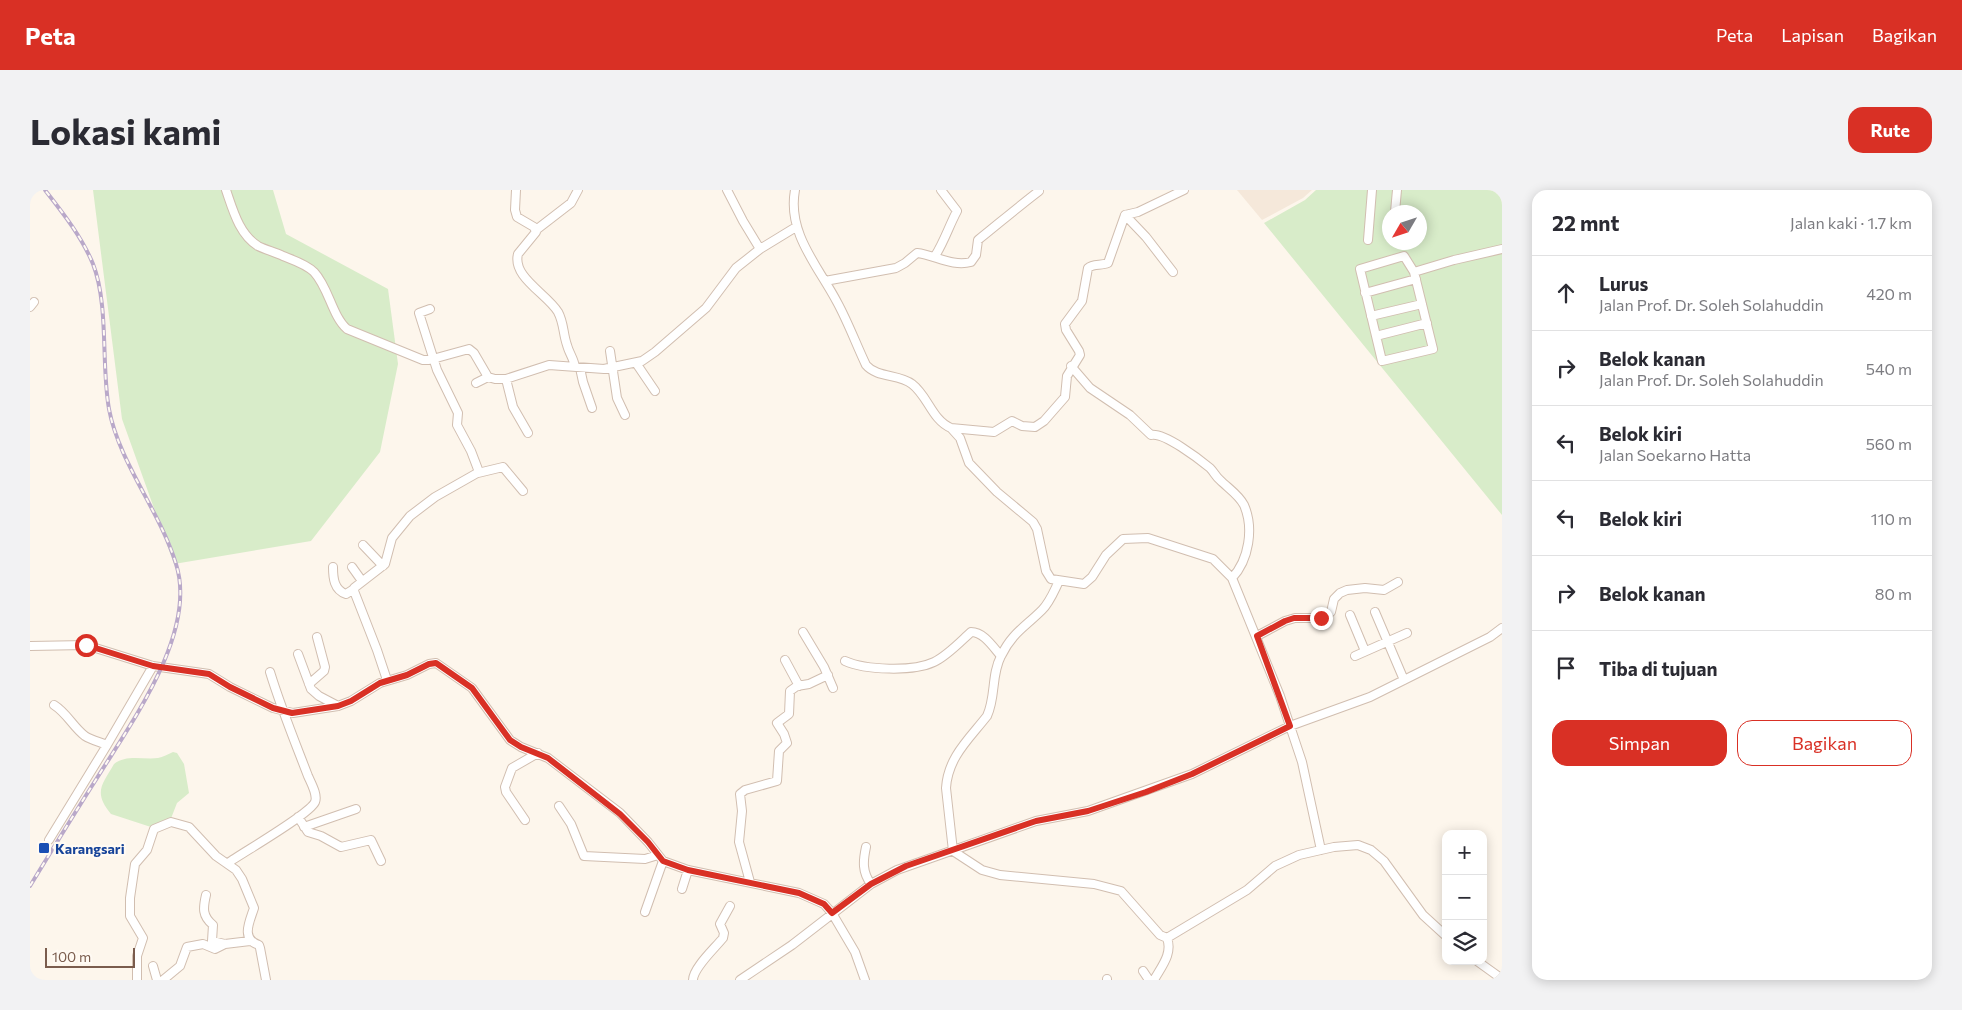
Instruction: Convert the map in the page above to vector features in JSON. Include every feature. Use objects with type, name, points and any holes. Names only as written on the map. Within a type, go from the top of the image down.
[{"type":"street","points":[[226,190],[237,220],[251,240],[264,249],[293,260],[311,270],[327,292],[340,322],[347,328],[420,359],[433,359],[469,349],[474,352],[488,377]]},
{"type":"street","points":[[516,190],[515,210],[517,217],[536,230]]},
{"type":"street","points":[[578,190],[573,202],[536,230],[535,234],[518,254],[517,260],[530,285],[543,294],[558,313],[564,327],[566,344],[578,368],[592,408]]},
{"type":"street","points":[[727,190],[760,249]]},
{"type":"street","points":[[795,190],[793,205],[796,227],[803,245],[845,318],[867,367],[909,382],[914,386],[938,419],[951,428],[960,438],[969,463],[996,492],[1033,522],[1038,528],[1048,575],[1051,579],[1084,584],[1092,577],[1106,555],[1124,539],[1148,538],[1214,559],[1232,578],[1257,636],[1302,762],[1321,850]]},
{"type":"street","points":[[935,256],[944,243],[948,228],[957,211],[941,190]]},
{"type":"street","points":[[1125,215],[1138,212],[1184,190]]},
{"type":"street","points":[[1368,240],[1372,190]]},
{"type":"street","points":[[1396,205],[1397,190]]},
{"type":"street","points":[[824,281],[896,268],[917,253],[935,256],[946,262],[971,262],[976,257],[978,240],[1039,191]]},
{"type":"street","points":[[1125,215],[1146,237],[1173,272]]},
{"type":"street","points":[[951,428],[994,432],[1012,421],[1022,426],[1035,427],[1044,421],[1063,400],[1067,376],[1071,366],[1080,355],[1066,330],[1066,322],[1082,301],[1088,268],[1093,265],[1108,263],[1125,215]]},
{"type":"street","points":[[476,383],[488,377],[506,379],[550,365],[578,368],[614,368],[636,363],[655,352],[706,308],[736,268],[760,249],[796,227]]},
{"type":"street","points":[[1365,293],[1454,260],[1502,249]]},
{"type":"street","points":[[1404,256],[1415,276],[1433,349],[1382,361],[1365,293],[1360,269],[1404,256]]},
{"type":"street","points":[[1371,316],[1422,304]]},
{"type":"street","points":[[430,309],[419,313],[441,380],[458,415],[457,425],[479,469],[478,473]]},
{"type":"street","points":[[1376,336],[1427,323]]},
{"type":"street","points":[[610,351],[618,398],[625,415]]},
{"type":"street","points":[[636,363],[655,391]]},
{"type":"street","points":[[1071,366],[1090,388],[1130,415],[1145,431],[1175,443],[1212,470],[1219,480],[1243,504],[1249,521],[1248,542],[1245,560],[1240,570],[1232,578]]},
{"type":"street","points":[[506,379],[513,407],[528,433]]},
{"type":"street","points":[[333,567],[338,589],[346,594],[383,566],[392,538],[410,516],[435,496],[478,473],[503,467],[523,491]]},
{"type":"street","points":[[363,545],[383,566]]},
{"type":"street","points":[[352,567],[362,581]]},
{"type":"street","points":[[953,851],[947,798],[947,778],[952,761],[987,716],[991,707],[992,684],[1001,656],[1019,629],[1046,604],[1060,581]]},
{"type":"street","points":[[1257,636],[1294,618],[1321,618],[1331,612],[1334,599],[1340,593],[1365,588],[1384,590],[1398,582]]},
{"type":"street","points":[[354,589],[387,680]]},
{"type":"street","points":[[1375,612],[1404,680]]},
{"type":"street","points":[[1350,615],[1365,651]]},
{"type":"street","points":[[740,980],[792,945],[871,884],[906,866],[1036,821],[1088,811],[1146,792],[1192,774],[1290,726],[1370,697],[1490,638],[1502,628]]},
{"type":"street","points":[[803,632],[828,675],[833,688]]},
{"type":"street","points":[[845,661],[854,665],[875,668],[925,665],[938,660],[971,632],[976,632],[985,638],[1001,656]]},
{"type":"street","points":[[1355,656],[1407,634]]},
{"type":"street","points":[[308,684],[324,671],[325,667],[318,637]]},
{"type":"street","points":[[30,646],[86,645],[153,666],[209,674],[237,690],[282,711],[292,713],[338,706],[351,701],[387,680],[407,675],[429,664],[436,663],[472,688],[510,740],[521,747],[548,758],[620,814],[648,842],[660,858]]},
{"type":"street","points":[[298,654],[308,684],[315,693],[338,706]]},
{"type":"street","points":[[785,660],[799,686]]},
{"type":"street","points":[[48,840],[153,666]]},
{"type":"street","points":[[228,863],[298,817],[313,804],[315,795],[282,711],[270,672]]},
{"type":"street","points":[[750,882],[739,842],[742,811],[740,794],[745,790],[777,781],[779,751],[787,743],[777,723],[789,714],[790,689],[809,684],[828,675]]},
{"type":"street","points":[[54,705],[68,716],[85,736],[107,745]]},
{"type":"street","points":[[524,820],[506,792],[505,787],[512,768],[538,753]]},
{"type":"street","points":[[560,806],[571,824],[584,856],[660,858],[688,870],[809,896],[824,904],[832,913],[855,952],[865,980]]},
{"type":"street","points":[[304,827],[356,809]]},
{"type":"street","points":[[298,817],[304,827],[311,833],[321,836],[341,847],[371,840],[381,861]]},
{"type":"street","points":[[137,980],[137,956],[143,935],[130,916],[130,898],[135,864],[147,850],[154,829],[171,822],[178,822],[189,827],[216,856],[236,870],[242,879],[254,905],[254,911],[249,921],[250,942]]},
{"type":"street","points":[[1166,938],[1247,890],[1275,866],[1300,855],[1358,845],[1371,850],[1384,861],[1422,916],[1442,933]]},
{"type":"street","points":[[866,847],[863,864],[867,879],[871,884]]},
{"type":"street","points":[[953,851],[982,870],[1000,875],[1015,878],[1094,884],[1121,891],[1160,935],[1166,938],[1169,948],[1168,954],[1154,980]]},
{"type":"street","points":[[645,912],[660,858]]},
{"type":"street","points":[[682,889],[688,870]]},
{"type":"street","points":[[206,895],[203,911],[207,920],[213,925],[212,941],[225,944],[250,942],[260,948],[266,980]]},
{"type":"street","points":[[694,980],[693,976],[697,970],[723,938],[724,933],[720,924],[730,906]]},
{"type":"street","points":[[162,980],[180,966],[187,947],[203,944],[215,949],[225,944]]},
{"type":"street","points":[[1483,965],[1502,979]]},
{"type":"street","points":[[153,966],[157,980]]},
{"type":"street","points":[[1144,971],[1149,980]]},
{"type":"shaded area","points":[[1237,190],[1312,190],[1303,198],[1262,220]]},
{"type":"green space","points":[[93,190],[273,190],[286,234],[388,289],[398,364],[380,452],[311,541],[174,564],[122,419]]},
{"type":"green space","points":[[1316,190],[1502,190],[1502,515],[1264,223],[1305,200]]},
{"type":"green space","points":[[173,752],[177,753],[184,764],[189,793],[177,803],[170,821],[154,828],[111,814],[102,800],[101,789],[114,764],[124,759],[158,758]]},
{"type":"railway","points":[[30,886],[127,731],[158,676],[170,647],[178,618],[180,590],[176,564],[169,544],[130,468],[114,429],[109,409],[105,374],[101,298],[93,264],[78,235],[45,190]]},
{"type":"place","name":"Karangsari","points":[[44,848]]},
{"type":"route","points":[[86,645],[153,666],[209,674],[230,687],[273,708],[292,713],[338,706],[351,701],[380,683],[407,675],[429,664],[436,663],[472,688],[500,729],[515,745],[548,758],[594,793],[636,829],[663,861],[688,870],[763,884],[809,896],[824,904],[832,913],[871,884],[896,870],[1036,821],[1053,816],[1088,811],[1146,792],[1192,774],[1290,726],[1257,636],[1294,618],[1321,618]]}]
